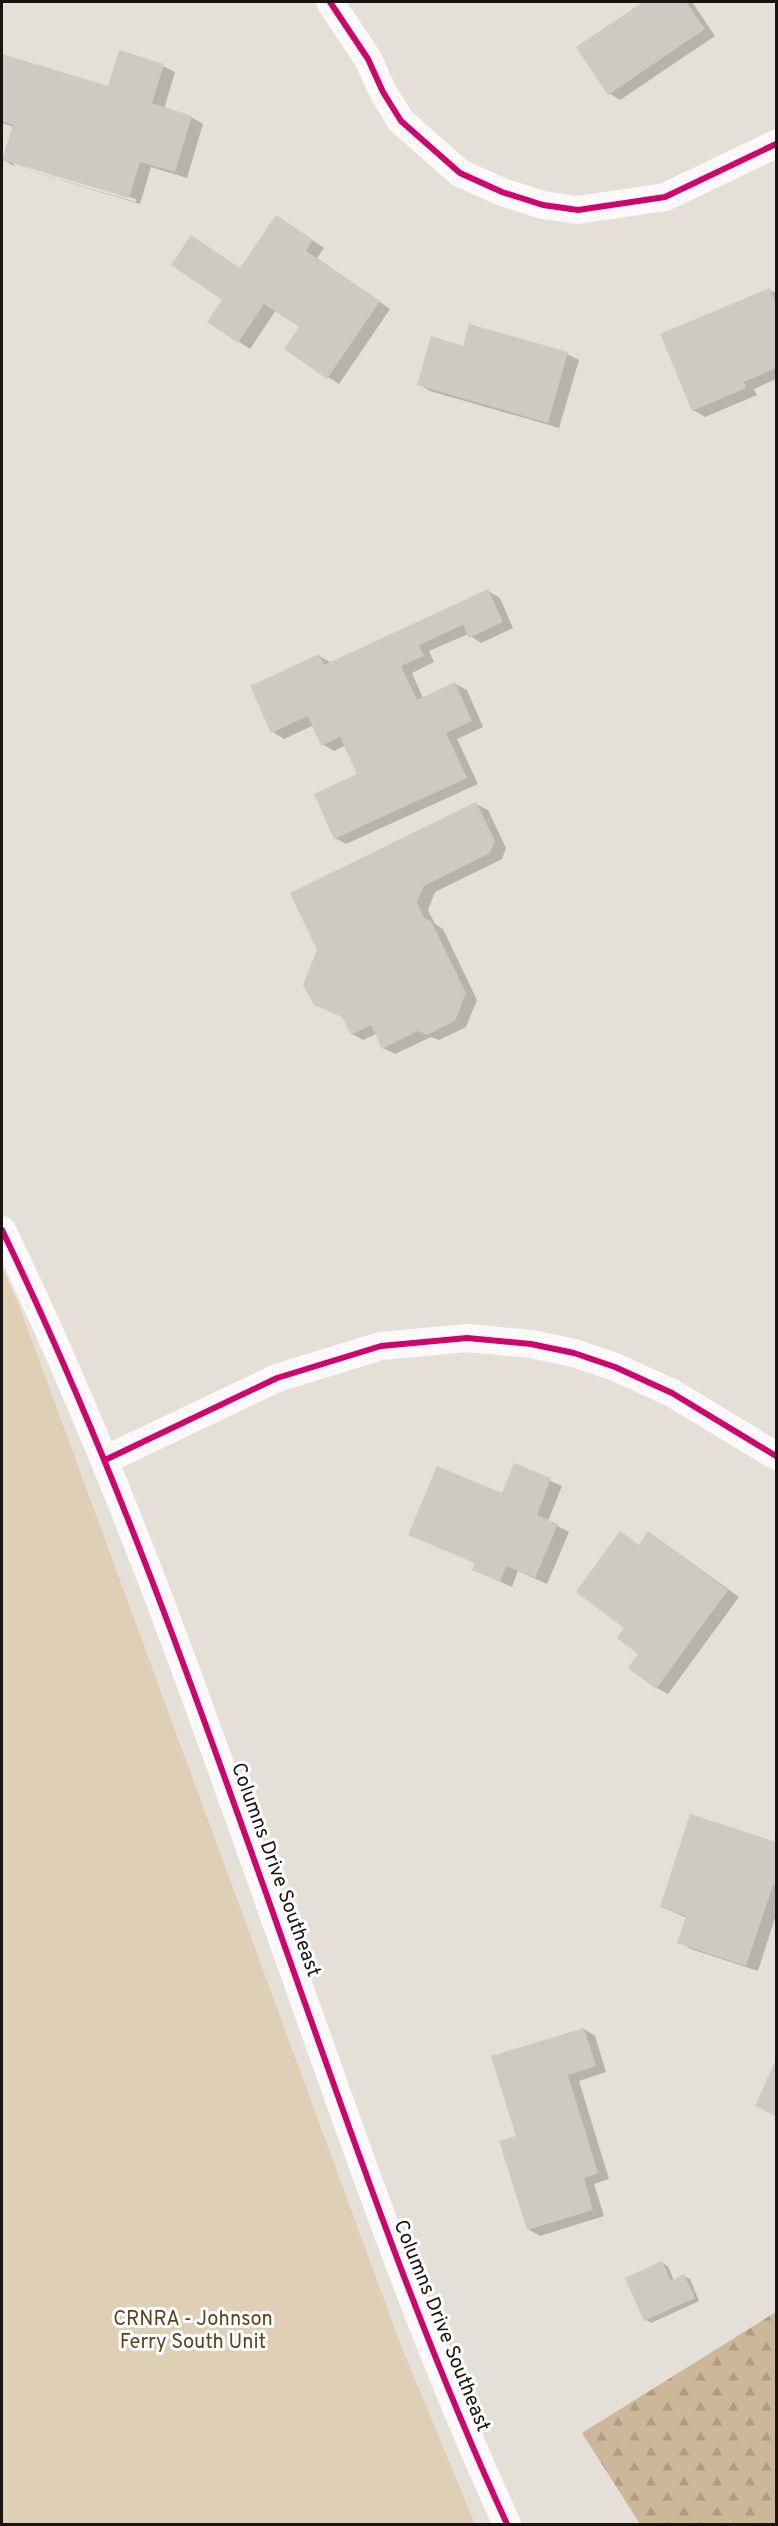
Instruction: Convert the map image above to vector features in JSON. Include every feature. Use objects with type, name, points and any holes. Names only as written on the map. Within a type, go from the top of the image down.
[{"type":"street","points":[[330,2],[368,59],[383,92],[401,121],[460,173],[502,192],[543,206],[578,210],[665,197],[777,144]]},
{"type":"street","name":"Columns Drive Southeast","points":[[2,1230],[105,1460],[188,1678],[395,2257],[464,2431],[507,2524]]},
{"type":"street","points":[[105,1460],[277,1378],[381,1346],[467,1338],[531,1344],[574,1353],[615,1367],[672,1394],[777,1456]]},
{"type":"green space","name":"CRNRA - Johnson Ferry South Unit","points":[[2,1267],[20,1308],[400,2343],[475,2524],[2,2524]]},
{"type":"green space","points":[[776,2312],[776,2524],[640,2524],[582,2433]]},
{"type":"building","points":[[643,2],[686,2],[705,29],[608,95],[576,47]]},
{"type":"building","points":[[119,50],[164,64],[152,103],[192,116],[175,172],[140,162],[129,198],[2,160],[13,125],[2,121],[2,54],[108,86]]},
{"type":"building","points":[[276,215],[313,240],[306,251],[380,301],[327,379],[284,349],[299,327],[264,304],[238,343],[207,322],[222,300],[171,265],[191,235],[240,268]]},
{"type":"building","points":[[770,288],[776,304],[776,368],[744,382],[746,388],[692,411],[660,334]]},
{"type":"building","points":[[469,324],[568,352],[548,423],[417,385],[431,336],[463,346]]},
{"type":"building","points":[[488,589],[503,622],[469,638],[463,625],[419,645],[424,656],[401,666],[417,700],[455,682],[472,721],[446,733],[467,778],[334,839],[314,794],[357,774],[340,737],[321,746],[308,716],[271,733],[250,686],[319,654],[324,665]]},
{"type":"building","points":[[476,802],[495,841],[490,853],[424,886],[417,902],[424,918],[431,921],[466,993],[455,1021],[427,1035],[418,1031],[382,1049],[371,1025],[351,1035],[342,1017],[314,1005],[303,985],[317,950],[290,893]]},
{"type":"building","points":[[514,1463],[551,1478],[537,1515],[558,1524],[535,1578],[506,1566],[500,1582],[472,1570],[475,1563],[408,1535],[437,1466],[502,1493]]},
{"type":"building","points":[[620,1531],[639,1545],[648,1531],[728,1590],[656,1689],[628,1668],[638,1654],[617,1638],[624,1628],[576,1592]]},
{"type":"building","points":[[690,1814],[776,1842],[776,1886],[773,1885],[746,1966],[677,1943],[686,1916],[660,1907]]},
{"type":"building","points":[[584,2028],[596,2066],[568,2075],[598,2173],[584,2178],[593,2210],[527,2230],[499,2141],[516,2136],[491,2056]]},
{"type":"building","points":[[776,2059],[776,2116],[755,2106]]},
{"type":"building","points":[[662,2261],[671,2281],[684,2274],[695,2298],[644,2321],[625,2278]]},
{"type":"cycle path","points":[[330,2],[368,59],[383,92],[401,121],[460,173],[502,192],[543,205],[578,210],[665,197],[776,144]]},
{"type":"cycle path","points":[[2,1230],[47,1327],[130,1523],[205,1722],[404,2276],[453,2401],[507,2524]]},
{"type":"cycle path","points":[[105,1460],[277,1378],[381,1346],[467,1338],[531,1344],[574,1353],[615,1367],[672,1393],[776,1456]]}]
